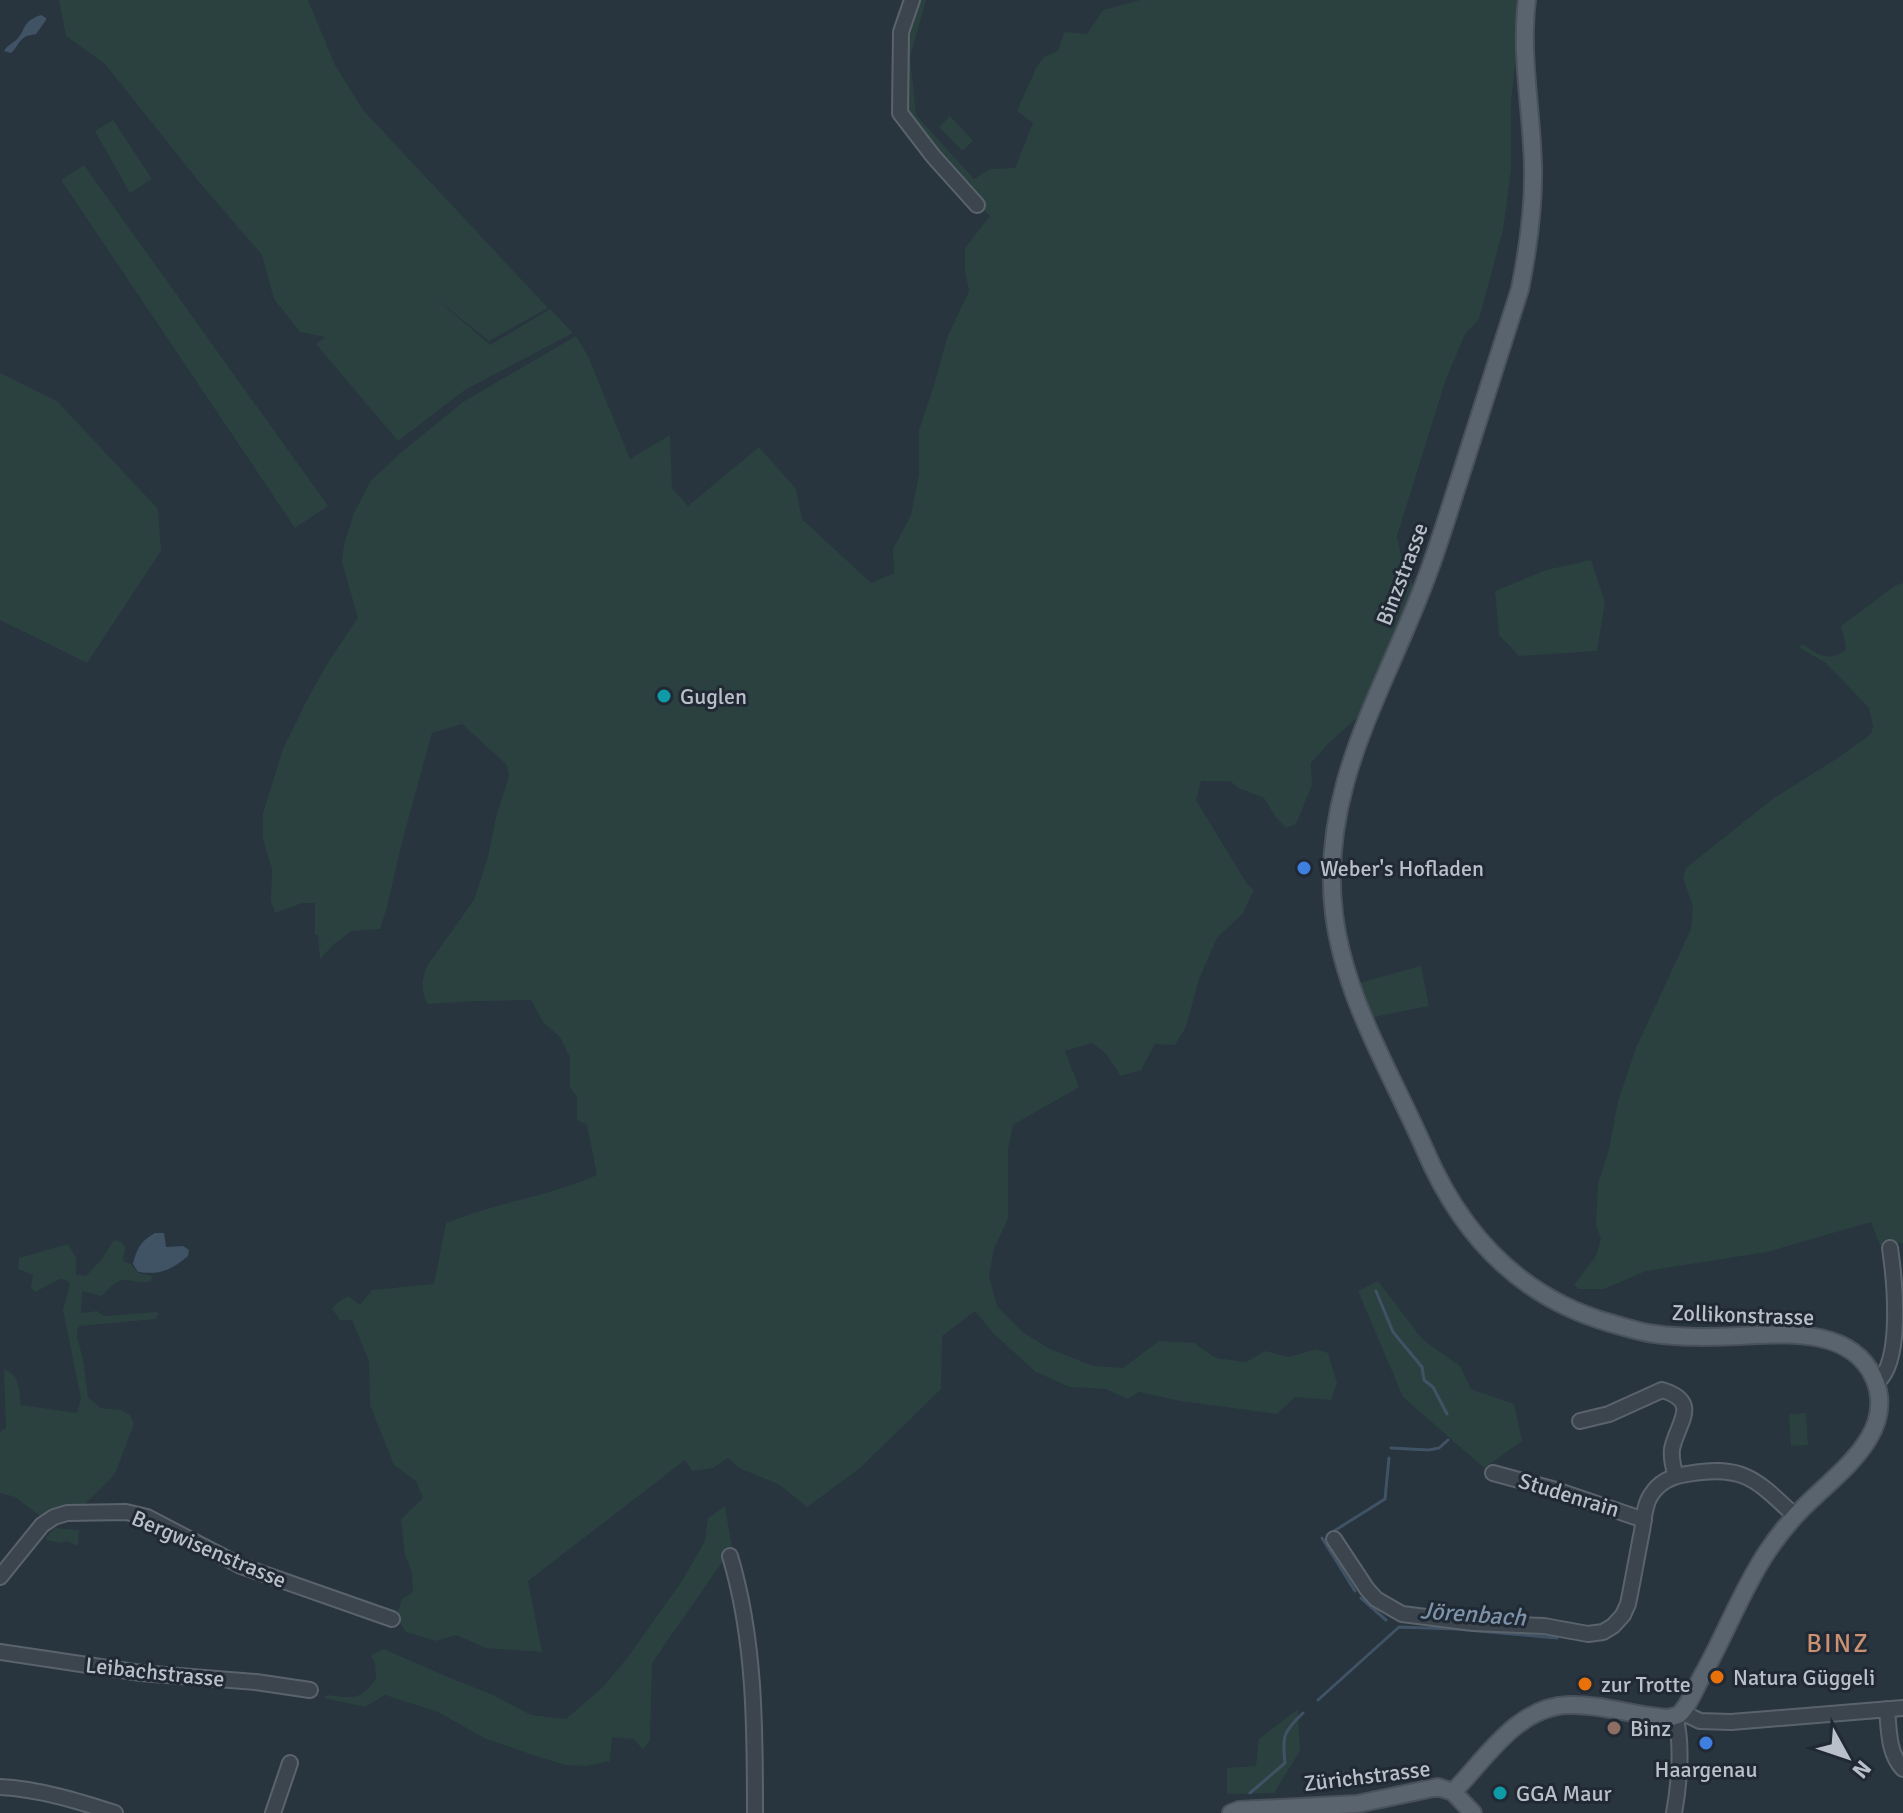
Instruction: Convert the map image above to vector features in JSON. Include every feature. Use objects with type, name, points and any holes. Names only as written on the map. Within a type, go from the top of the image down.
[{"type":"main road","name":"Binzstrasse","points":[[1424,1147],[1362,1016],[1344,965],[1331,869],[1339,803],[1349,763],[1430,568],[1520,289],[1529,236],[1533,181],[1524,56],[1527,0]]},
{"type":"main road","name":"Zollikonstrasse","points":[[1424,1147],[1435,1174],[1464,1220],[1488,1249],[1518,1278],[1559,1305],[1579,1314],[1651,1334],[1796,1335],[1822,1339],[1855,1354],[1866,1364],[1876,1383]]},
{"type":"main road","points":[[1678,1714],[1713,1658],[1754,1572],[1772,1544],[1795,1516],[1852,1462],[1866,1444],[1878,1409],[1876,1383]]},
{"type":"main road","name":"Zürichstrasse","points":[[1231,1813],[1239,1810],[1357,1804],[1438,1787],[1453,1792],[1507,1734],[1549,1707],[1602,1708],[1656,1717],[1678,1714]]},
{"type":"main road","points":[[1453,1792],[1473,1813]]},
{"type":"street","points":[[912,0],[901,32],[900,113],[977,205]]},
{"type":"street","points":[[1876,1383],[1885,1379],[1891,1367],[1900,1329],[1890,1248]]},
{"type":"street","points":[[1580,1421],[1609,1414],[1662,1390],[1674,1393],[1681,1400],[1684,1413],[1671,1454],[1676,1476]]},
{"type":"street","points":[[1334,1539],[1376,1599],[1402,1614],[1474,1623],[1544,1626],[1588,1634],[1603,1632],[1623,1615],[1628,1604],[1650,1496],[1665,1481],[1710,1470],[1731,1471],[1751,1477],[1795,1516]]},
{"type":"street","name":"Studenrain","points":[[1493,1473],[1556,1490],[1644,1520]]},
{"type":"street","name":"Bergwisenstrasse","points":[[0,1577],[42,1525],[54,1517],[67,1513],[126,1512],[147,1517],[241,1566],[392,1619]]},
{"type":"street","points":[[730,1556],[746,1620],[754,1708],[755,1813]]},
{"type":"street","name":"Leibachstrasse","points":[[0,1652],[141,1673],[256,1682],[310,1690]]},
{"type":"street","name":"Zürichstrasse","points":[[1678,1714],[1700,1721],[1718,1722],[1903,1708]]},
{"type":"street","points":[[1887,1709],[1891,1746],[1895,1761],[1903,1769]]},
{"type":"street","points":[[1674,1813],[1679,1771],[1678,1714]]},
{"type":"street","points":[[273,1813],[290,1763]]},
{"type":"street","points":[[0,1787],[74,1800],[115,1813]]},
{"type":"green space","points":[[59,0],[308,0],[335,65],[363,110],[548,308],[489,341],[437,299],[490,345],[550,309],[573,333],[465,390],[398,441],[316,344],[325,337],[300,332],[274,299],[262,255],[105,64],[66,36]]},
{"type":"green space","points":[[912,0],[926,0],[910,57],[916,115],[974,179],[990,169],[1015,168],[1033,123],[1017,111],[1036,68],[1044,57],[1058,51],[1064,32],[1087,34],[1103,10],[1140,0],[1518,0],[1511,102],[1511,170],[1503,230],[1479,319],[1465,334],[1446,379],[1397,536],[1403,565],[1415,590],[1360,715],[1311,763],[1312,785],[1296,824],[1286,828],[1264,798],[1238,788],[1230,781],[1201,781],[1196,800],[1247,884],[1254,890],[1243,913],[1217,938],[1199,979],[1186,1027],[1175,1045],[1155,1044],[1141,1070],[1121,1076],[1105,1053],[1092,1043],[1065,1051],[1079,1087],[1013,1125],[1008,1149],[1008,1219],[994,1248],[989,1276],[997,1306],[1024,1333],[1050,1349],[1093,1366],[1123,1368],[1159,1341],[1194,1343],[1216,1358],[1246,1362],[1265,1351],[1289,1357],[1316,1349],[1328,1353],[1337,1383],[1331,1400],[1295,1397],[1277,1414],[1180,1401],[1139,1392],[1128,1399],[1105,1389],[1070,1387],[1036,1372],[994,1334],[975,1311],[942,1336],[941,1389],[859,1469],[807,1507],[780,1485],[739,1468],[728,1458],[713,1468],[692,1471],[685,1460],[528,1581],[542,1652],[486,1648],[456,1635],[436,1641],[406,1632],[396,1617],[402,1599],[413,1592],[401,1519],[423,1498],[416,1481],[394,1465],[370,1405],[369,1361],[352,1320],[340,1320],[332,1309],[348,1296],[360,1305],[372,1290],[434,1284],[446,1223],[597,1175],[587,1125],[577,1120],[577,1097],[570,1087],[570,1057],[560,1037],[543,1022],[531,1000],[428,1004],[424,995],[423,980],[427,966],[474,900],[509,776],[507,765],[462,724],[432,733],[380,929],[352,931],[320,959],[318,935],[315,935],[315,903],[302,903],[275,913],[271,901],[272,869],[263,839],[263,813],[283,749],[327,664],[358,618],[342,562],[344,544],[354,513],[370,482],[399,454],[463,402],[576,336],[588,356],[630,459],[670,435],[672,488],[688,506],[759,447],[796,489],[802,519],[871,583],[894,573],[893,549],[911,515],[919,474],[919,430],[947,338],[969,291],[965,248],[990,216],[977,205],[900,113],[900,56]]},
{"type":"green space","points":[[950,116],[973,141],[962,151],[939,127]]},
{"type":"green space","points":[[113,120],[152,179],[130,193],[95,131]]},
{"type":"green space","points":[[84,165],[328,506],[295,528],[61,180]]},
{"type":"green space","points":[[0,373],[57,401],[158,509],[161,551],[87,663],[0,620]]},
{"type":"green space","points":[[1591,560],[1605,602],[1597,651],[1519,656],[1499,635],[1495,591],[1546,570]]},
{"type":"green space","points":[[1903,583],[1903,1243],[1880,1245],[1871,1222],[1767,1252],[1646,1271],[1604,1289],[1578,1289],[1574,1285],[1596,1256],[1601,1239],[1596,1226],[1598,1184],[1609,1149],[1618,1101],[1636,1048],[1691,929],[1693,907],[1683,877],[1686,868],[1774,798],[1871,734],[1873,726],[1869,708],[1826,663],[1800,648],[1802,644],[1828,657],[1845,651],[1841,626]]},
{"type":"green space","points":[[1421,966],[1429,1006],[1369,1018],[1355,984]]},
{"type":"green space","points":[[114,1240],[122,1242],[125,1247],[123,1261],[131,1264],[138,1273],[152,1276],[151,1281],[121,1280],[101,1296],[82,1291],[81,1313],[97,1311],[104,1316],[159,1314],[155,1319],[80,1326],[77,1337],[88,1397],[100,1408],[121,1410],[130,1415],[134,1424],[115,1474],[79,1510],[44,1519],[15,1497],[0,1493],[0,1432],[6,1428],[4,1369],[16,1379],[21,1405],[77,1413],[81,1399],[63,1310],[70,1284],[60,1279],[35,1292],[31,1287],[33,1275],[18,1269],[19,1258],[68,1244],[76,1258],[76,1275],[86,1276]]},
{"type":"green space","points":[[1378,1281],[1423,1340],[1460,1366],[1471,1389],[1514,1404],[1522,1441],[1484,1468],[1403,1397],[1358,1291]]},
{"type":"green space","points":[[1806,1413],[1808,1445],[1791,1446],[1789,1414]]},
{"type":"green space","points":[[725,1506],[732,1548],[652,1663],[650,1740],[643,1749],[633,1739],[612,1737],[610,1761],[587,1766],[565,1765],[484,1738],[438,1712],[385,1695],[365,1707],[324,1698],[327,1695],[355,1696],[365,1691],[376,1679],[371,1655],[384,1649],[493,1695],[531,1715],[566,1719],[604,1686],[628,1657],[682,1581],[705,1541],[708,1518]]},
{"type":"green space","points":[[55,1528],[79,1530],[78,1546],[67,1541],[47,1540],[46,1537]]},
{"type":"green space","points":[[1298,1709],[1300,1751],[1274,1793],[1227,1794],[1227,1768],[1256,1766],[1259,1739]]},
{"type":"water","points":[[41,15],[46,20],[36,34],[24,37],[11,53],[4,51],[30,21]]},
{"type":"water","points":[[155,1233],[164,1233],[166,1247],[183,1246],[189,1250],[188,1256],[165,1270],[138,1272],[133,1264],[136,1254],[143,1242]]},
{"type":"waterway","points":[[1376,1291],[1393,1332],[1422,1367],[1424,1380],[1433,1387],[1447,1414]]},
{"type":"waterway","name":"Jörenbach","points":[[1391,1448],[1429,1450],[1439,1448],[1448,1440]]},
{"type":"waterway","name":"Jörenbach","points":[[1334,1531],[1385,1499],[1389,1458]]},
{"type":"waterway","name":"Jörenbach","points":[[1322,1538],[1355,1591]]},
{"type":"waterway","name":"Jörenbach","points":[[1361,1598],[1386,1620]]},
{"type":"waterway","name":"Jörenbach","points":[[1318,1700],[1399,1627],[1557,1638]]},
{"type":"waterway","name":"Jörenbach","points":[[1250,1793],[1285,1763],[1285,1735],[1303,1713]]},
{"type":"place","name":"Guglen","points":[[664,696]]},
{"type":"place","name":"Weber's Hofladen","points":[[1304,868]]},
{"type":"place","name":"Natura Güggeli","points":[[1717,1677]]},
{"type":"place","name":"zur Trotte","points":[[1585,1684]]},
{"type":"place","name":"Binz","points":[[1614,1728]]},
{"type":"place","name":"Haargenau","points":[[1706,1743]]},
{"type":"place","name":"GGA Maur","points":[[1500,1793]]},
{"type":"district","name":"BINZ","points":[[1838,1644]]}]
